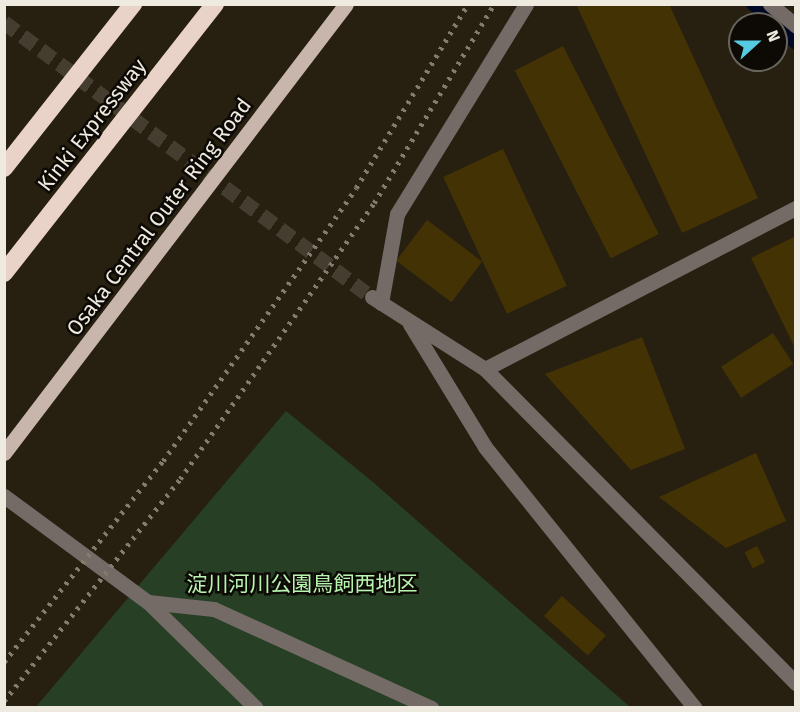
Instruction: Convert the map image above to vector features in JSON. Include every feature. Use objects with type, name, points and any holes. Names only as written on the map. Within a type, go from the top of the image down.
[{"type":"highway","name":"Kinki Expressway","points":[[4,168],[133,4]]},
{"type":"highway","name":"Kinki Expressway","points":[[4,273],[215,4]]},
{"type":"main road","name":"Osaka Central Outer Ring Road","points":[[4,453],[107,324],[346,4]]},
{"type":"street","points":[[526,4],[397,214],[377,300],[408,322],[485,369],[795,683]]},
{"type":"street","points":[[770,4],[795,26]]},
{"type":"street","points":[[485,369],[795,208]]},
{"type":"street","points":[[408,322],[485,447],[695,708]]},
{"type":"street","points":[[4,496],[148,603],[256,708]]},
{"type":"street","points":[[148,603],[214,609],[431,708]]},
{"type":"green space","name":"淀川河川公園鳥飼西地区","points":[[286,411],[374,483],[630,707],[35,708]]},
{"type":"building","points":[[576,4],[669,4],[758,198],[682,233]]},
{"type":"building","points":[[563,46],[659,234],[611,259],[515,71]]},
{"type":"building","points":[[503,149],[567,286],[507,314],[443,177]]},
{"type":"building","points":[[427,220],[482,262],[451,302],[396,261]]},
{"type":"building","points":[[796,236],[796,350],[751,258]]},
{"type":"building","points":[[773,333],[793,364],[741,398],[721,367]]},
{"type":"building","points":[[642,337],[685,449],[631,470],[545,374]]},
{"type":"building","points":[[756,453],[786,521],[726,548],[659,497]]},
{"type":"building","points":[[757,546],[765,562],[753,568],[745,552]]},
{"type":"building","points":[[562,596],[606,635],[588,656],[544,616]]},
{"type":"waterway","points":[[752,4],[760,12]]},
{"type":"waterway","points":[[788,37],[796,44]]},
{"type":"tunnel","points":[[4,22],[372,297]]},
{"type":"railway","points":[[4,662],[163,461],[356,188],[468,4]]},
{"type":"railway","points":[[4,701],[180,479],[374,203],[494,4]]}]
